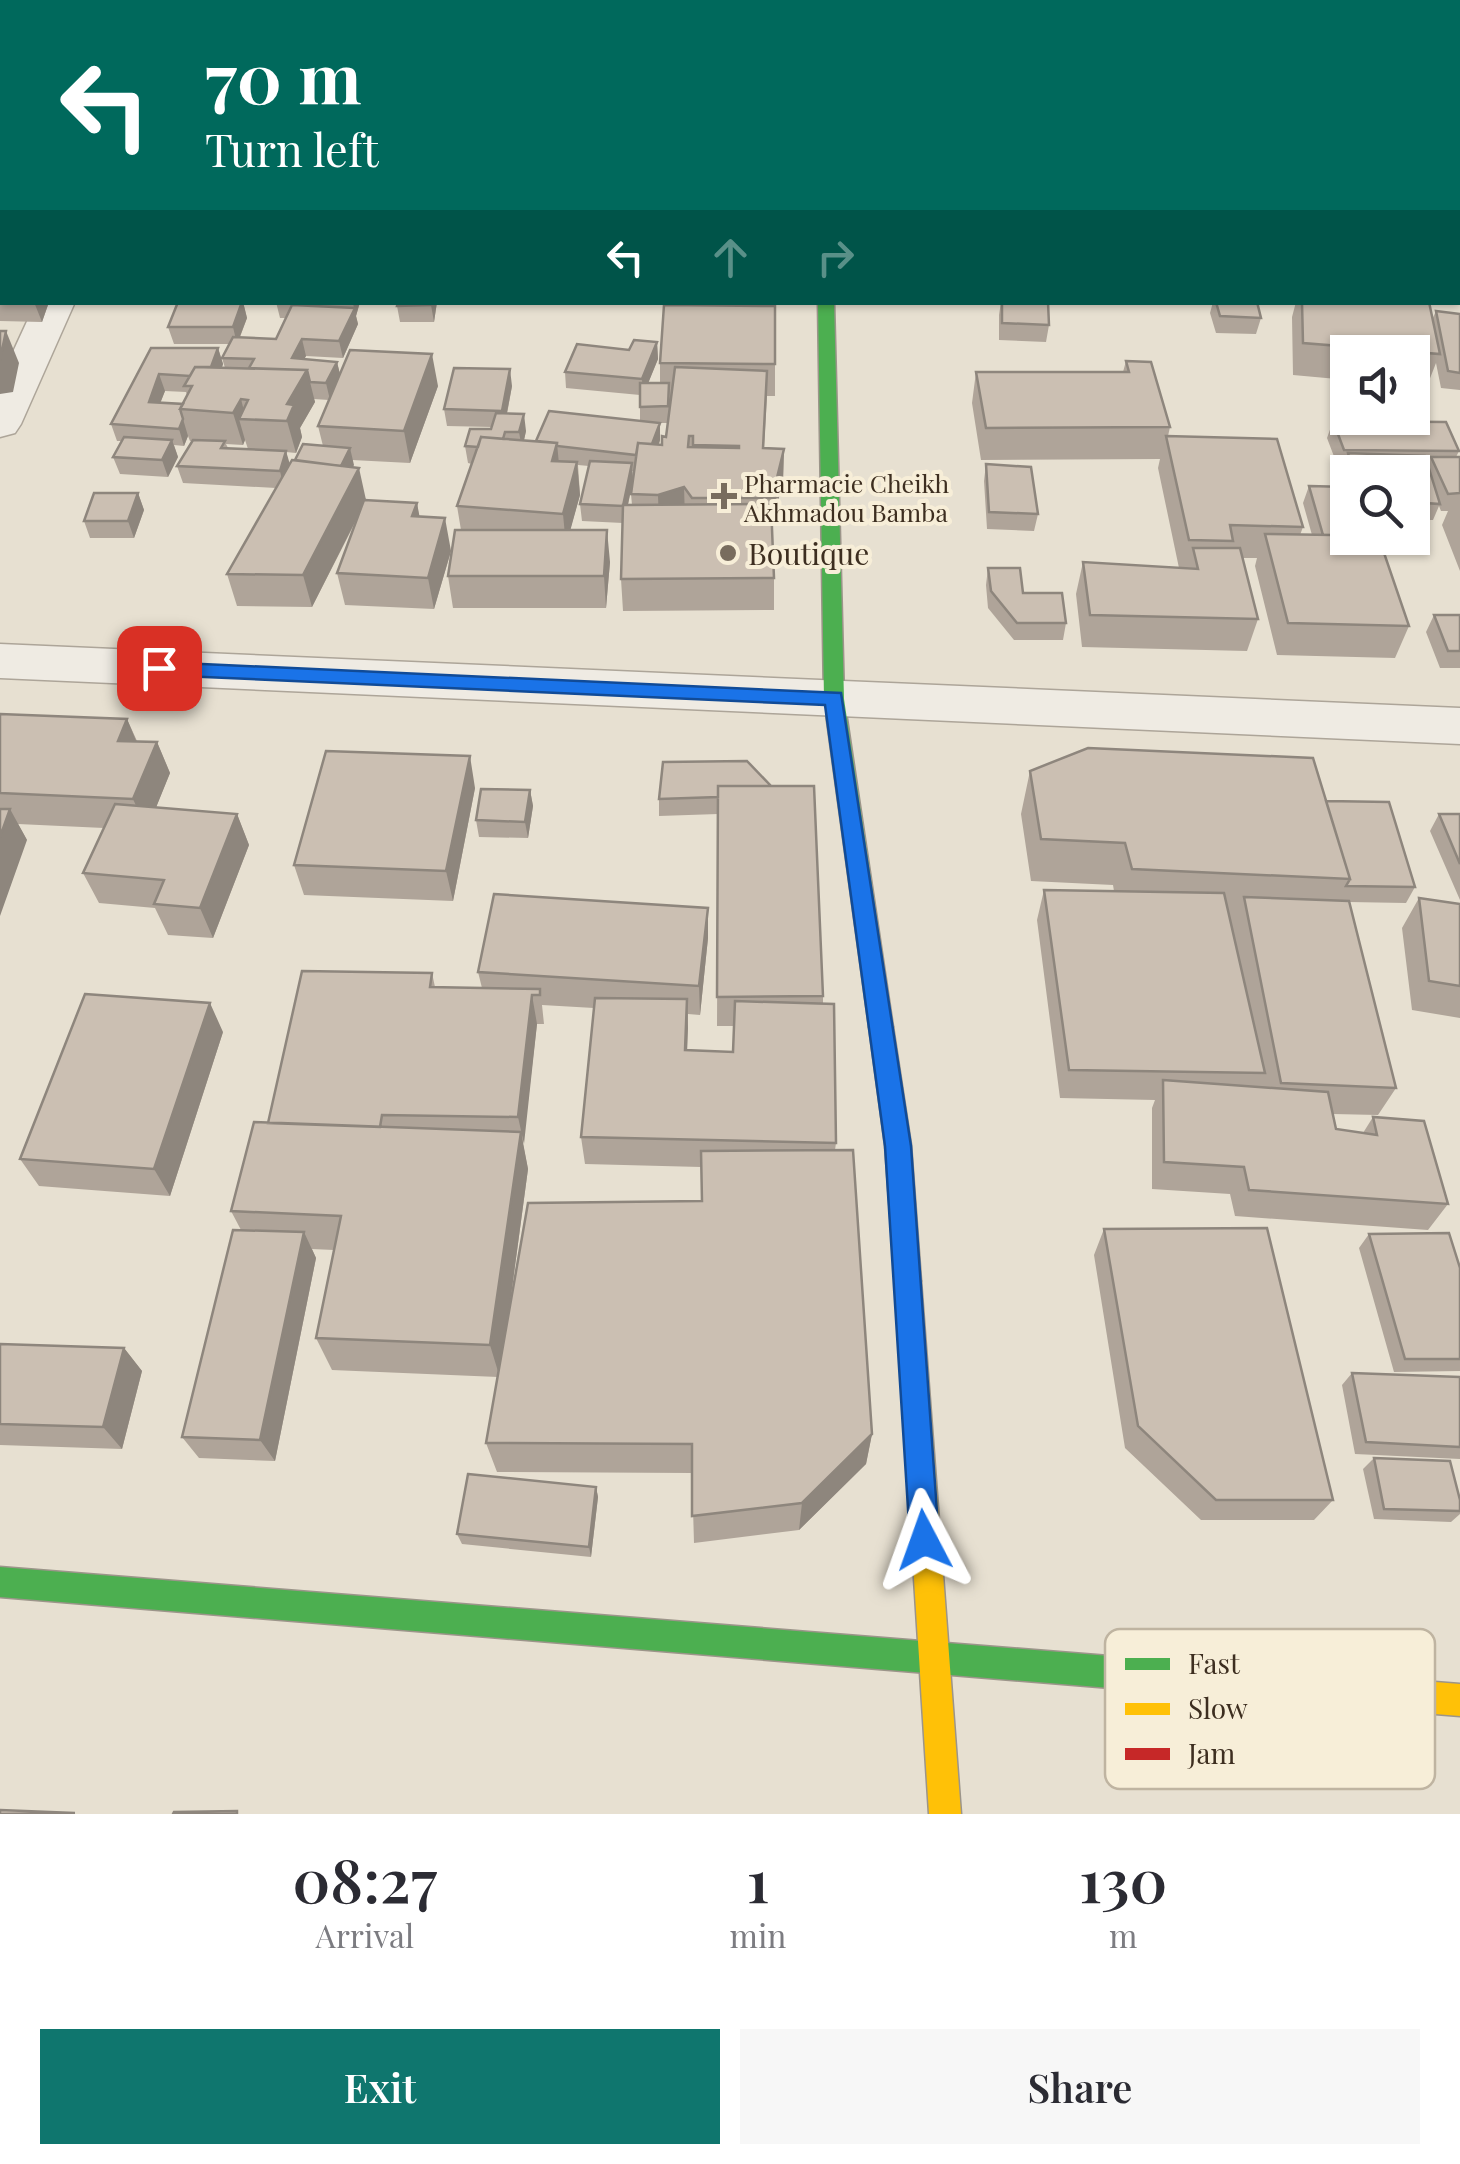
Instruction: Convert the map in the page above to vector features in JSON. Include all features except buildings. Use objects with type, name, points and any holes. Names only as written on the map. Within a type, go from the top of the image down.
[{"type":"street","points":[[0,424],[55,305]]},
{"type":"street","points":[[826,305],[834,698],[898,1146],[945,1814]]},
{"type":"street","points":[[0,662],[1460,726]]},
{"type":"street","points":[[0,1582],[1105,1672]]},
{"type":"street","points":[[1435,1698],[1460,1700]]},
{"type":"traffic: fast","points":[[826,305],[834,699],[881,1027]]},
{"type":"traffic: fast","points":[[0,1582],[1105,1672]]},
{"type":"traffic: slow","points":[[908,1281],[945,1814]]},
{"type":"traffic: slow","points":[[1435,1698],[1460,1700]]},
{"type":"traffic: jam","points":[[881,1027],[898,1145],[908,1281]]},
{"type":"place","name":"Pharmacie Cheikh Akhmadou Bamba","points":[[724,496]]},
{"type":"place","name":"Boutique","points":[[728,553]]},
{"type":"route","points":[[159,668],[834,698],[898,1146],[924,1540]]}]
